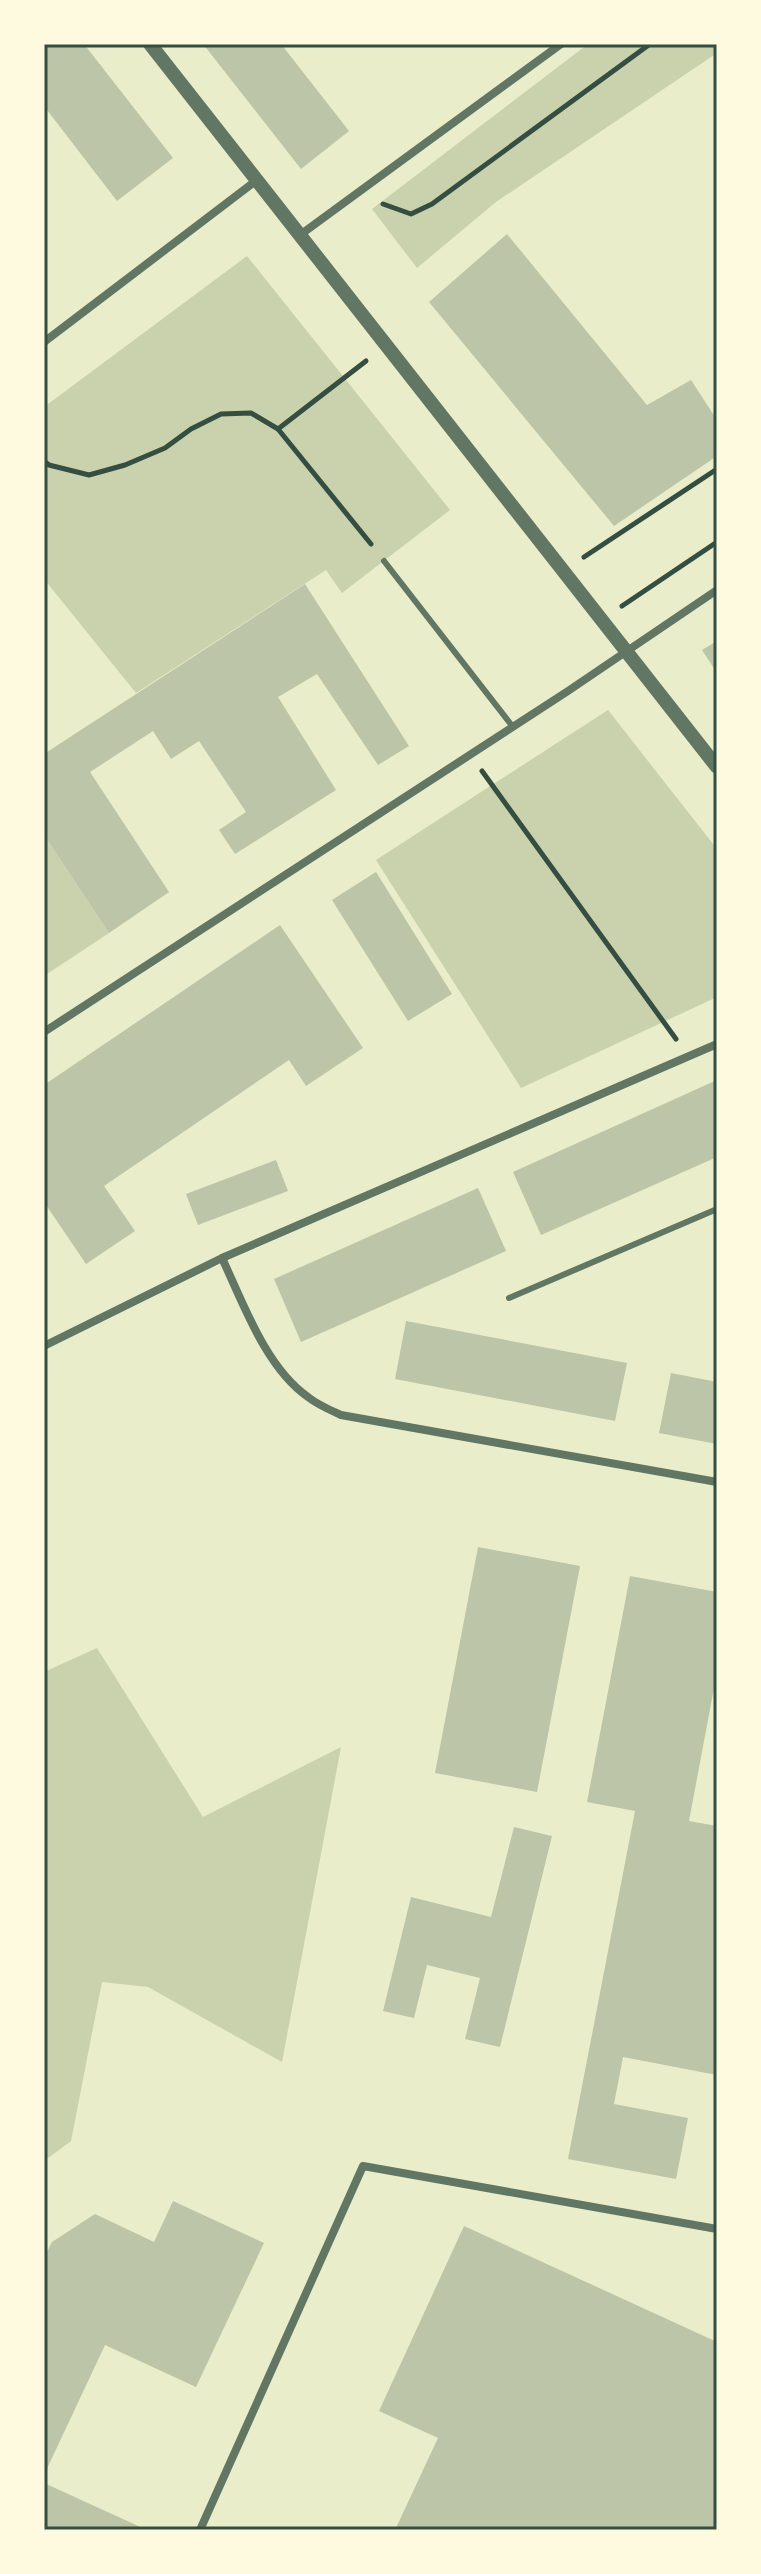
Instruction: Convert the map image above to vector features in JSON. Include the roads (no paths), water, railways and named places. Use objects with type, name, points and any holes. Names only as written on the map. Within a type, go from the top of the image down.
[{"type":"street","points":[[150,44],[717,767]]},
{"type":"street","points":[[300,235],[561,44]]},
{"type":"street","points":[[44,342],[257,180]]},
{"type":"street","points":[[44,1032],[513,727],[717,590]]},
{"type":"street","points":[[44,1346],[222,1258],[717,1044]]},
{"type":"street","points":[[222,1258],[257,1332],[280,1368],[307,1397],[341,1415],[717,1482]]},
{"type":"street","points":[[200,2530],[363,2166],[717,2229]]},
{"type":"lane","points":[[384,561],[513,727]]},
{"type":"lane","points":[[509,1298],[717,1209]]}]
